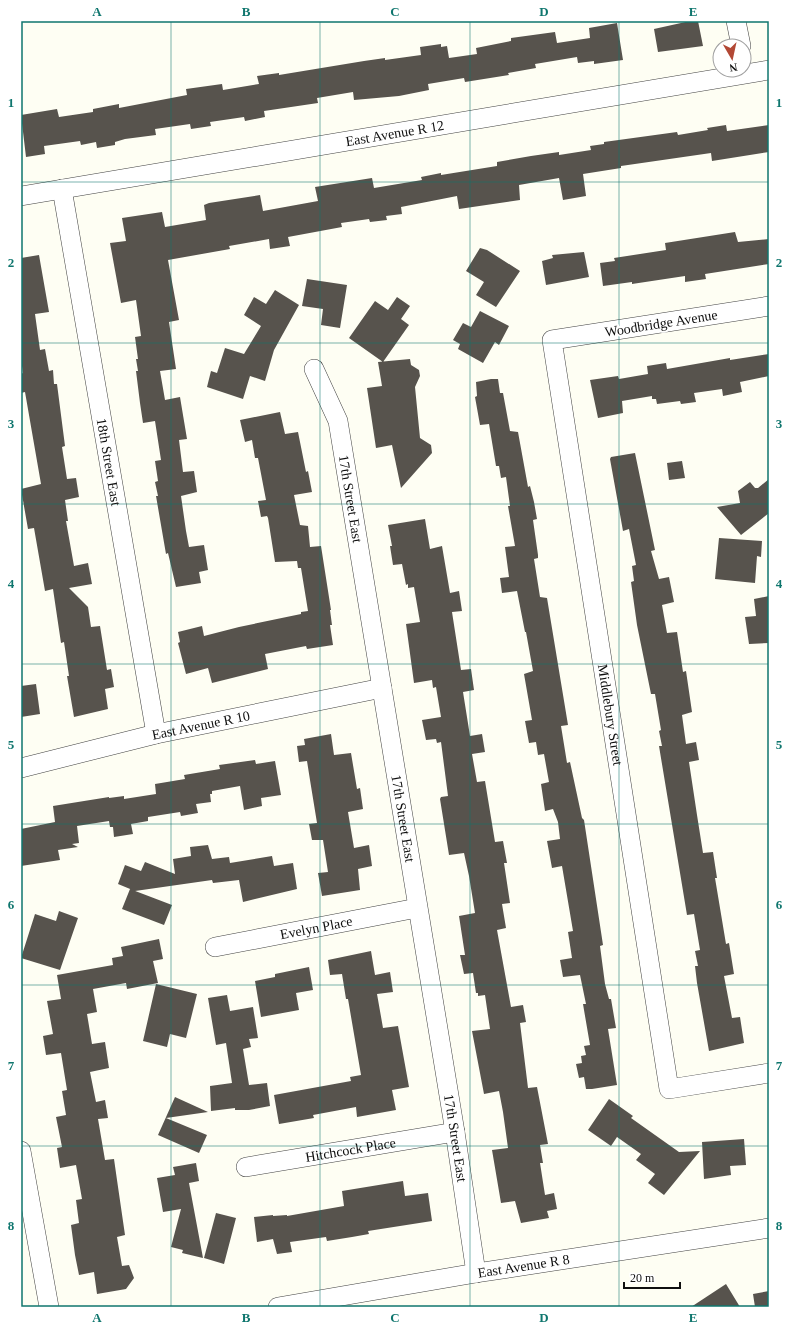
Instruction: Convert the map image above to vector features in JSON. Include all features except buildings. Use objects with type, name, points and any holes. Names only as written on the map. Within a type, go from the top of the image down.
[{"type":"street","points":[[736,21],[739,38]]},
{"type":"street","name":"East Avenue R 12","points":[[752,68],[769,70]]},
{"type":"street","name":"East Avenue R 12","points":[[21,196],[712,73]]},
{"type":"street","name":"18th Street East","points":[[62,189],[156,734]]},
{"type":"street","name":"Woodbridge Avenue","points":[[552,340],[769,306]]},
{"type":"street","name":"Middlebury Street","points":[[552,340],[669,1089],[769,1073]]},
{"type":"street","name":"17th Street East","points":[[314,369],[338,421],[455,1132],[476,1273]]},
{"type":"street","name":"East Avenue R 10","points":[[21,768],[156,734],[382,688]]},
{"type":"street","name":"Evelyn Place","points":[[215,947],[417,908]]},
{"type":"street","name":"Hitchcock Place","points":[[246,1167],[455,1132]]},
{"type":"street","points":[[21,1151],[49,1307]]},
{"type":"street","name":"East Avenue R 8","points":[[278,1307],[476,1273],[769,1228]]}]
